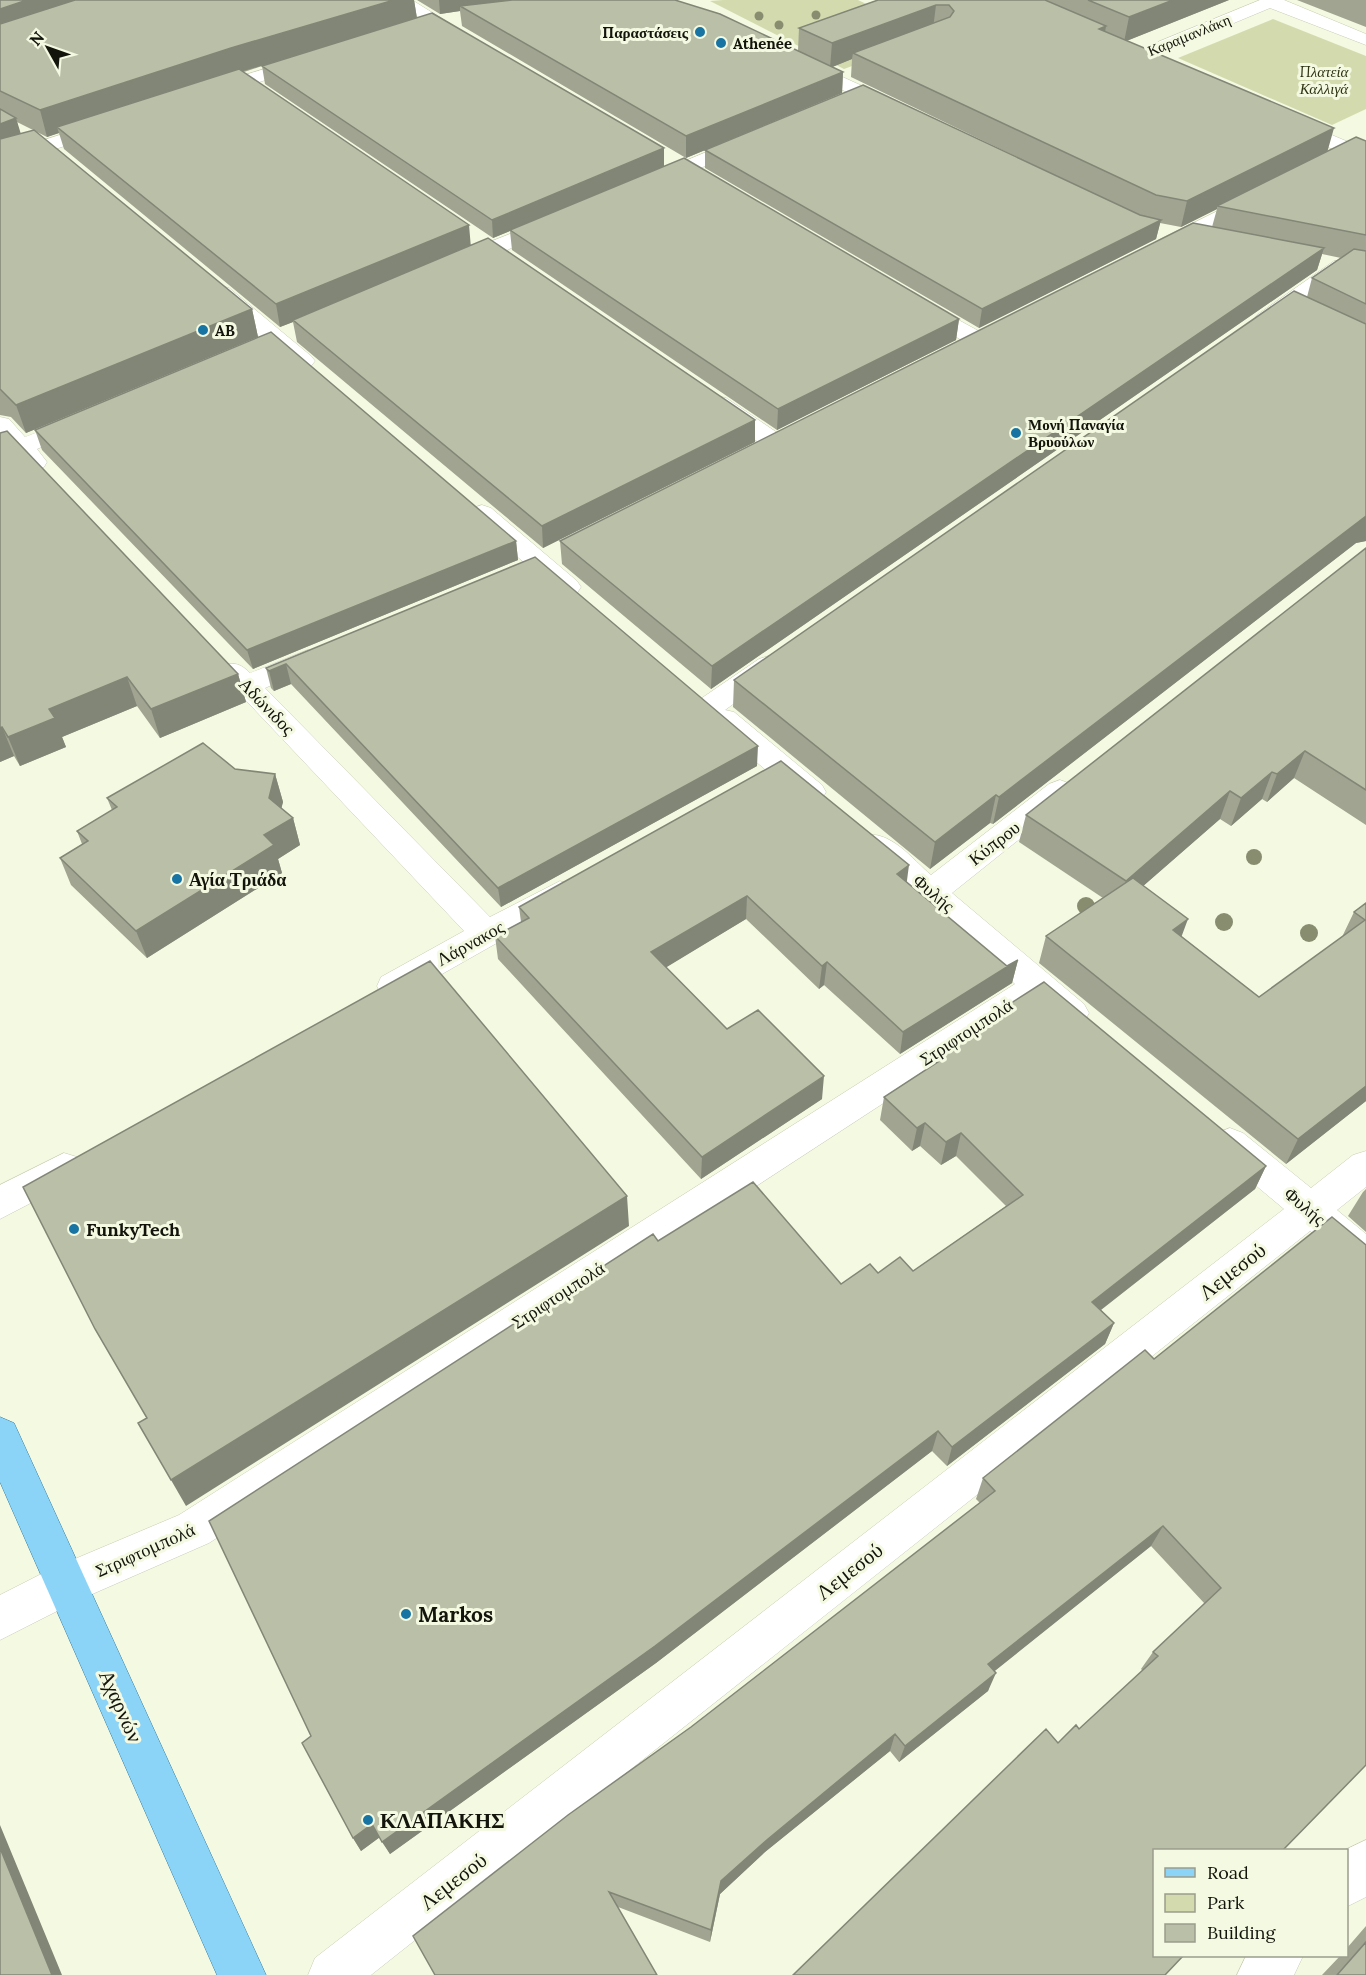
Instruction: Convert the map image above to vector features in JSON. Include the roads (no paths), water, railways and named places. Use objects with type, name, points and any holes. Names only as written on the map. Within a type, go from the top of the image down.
[{"type":"main road","name":"Αχαρνών","points":[[0,1436],[242,1975]]},
{"type":"street","points":[[400,0],[414,6],[485,51]]},
{"type":"street","points":[[1273,1],[1366,40]]},
{"type":"street","name":"Καραμανλάκη","points":[[1137,57],[1273,1]]},
{"type":"street","points":[[407,29],[436,22],[471,18]]},
{"type":"street","points":[[1116,47],[1159,66]]},
{"type":"street","points":[[189,99],[320,56]]},
{"type":"street","points":[[786,56],[914,118]]},
{"type":"street","points":[[829,76],[851,68]]},
{"type":"street","points":[[244,80],[264,94]]},
{"type":"street","points":[[841,101],[862,93]]},
{"type":"street","points":[[1276,118],[1359,147]]},
{"type":"street","points":[[0,161],[122,121]]},
{"type":"street","points":[[18,130],[44,146],[71,169]]},
{"type":"street","points":[[631,190],[768,132]]},
{"type":"street","points":[[1330,161],[1359,147]]},
{"type":"street","points":[[664,156],[704,180]]},
{"type":"street","points":[[1142,256],[1268,193]]},
{"type":"street","points":[[439,271],[567,217]]},
{"type":"street","points":[[1154,230],[1217,242]]},
{"type":"street","points":[[472,235],[511,262]]},
{"type":"street","points":[[1308,260],[1354,268]]},
{"type":"street","points":[[1246,333],[1295,311],[1354,268]]},
{"type":"street","points":[[196,273],[322,378]]},
{"type":"street","points":[[907,298],[978,340]]},
{"type":"street","points":[[698,389],[776,443]]},
{"type":"street","points":[[11,452],[96,416]]},
{"type":"street","points":[[0,424],[11,452],[53,481]]},
{"type":"street","points":[[459,494],[585,601]]},
{"type":"street","points":[[246,685],[333,649]]},
{"type":"street","name":"Αδώνιδος","points":[[214,651],[486,934]]},
{"type":"street","points":[[787,652],[700,699],[828,805]]},
{"type":"street","points":[[752,786],[782,768]]},
{"type":"street","name":"Κύπρου","points":[[933,891],[1083,773]]},
{"type":"street","name":"Φυλής","points":[[855,828],[933,891],[1093,1030]]},
{"type":"street","name":"Λάρνακος","points":[[362,1003],[588,877]]},
{"type":"street","name":"Στριφτομπολά","points":[[0,1618],[66,1584],[194,1529],[1039,985]]},
{"type":"street","name":"Φυλής","points":[[1211,1127],[1366,1256]]},
{"type":"street","points":[[0,1203],[93,1152]]},
{"type":"street","name":"Λεμεσού","points":[[332,1975],[1366,1166]]},
{"type":"street","points":[[1348,1883],[1366,1863]]},
{"type":"street","points":[[1261,1975],[1278,1957]]},
{"type":"place","name":"Παραστάσεις","points":[[700,32]]},
{"type":"place","name":"Athenée","points":[[721,43]]},
{"type":"place","name":"AB","points":[[203,330]]},
{"type":"place","name":"Μονή Παναγία Βρυούλων","points":[[1016,433]]},
{"type":"place","name":"Αγία Τριάδα","points":[[177,879]]},
{"type":"place","name":"FunkyTech","points":[[74,1229]]},
{"type":"place","name":"Markos","points":[[406,1614]]},
{"type":"place","name":"ΚΛΑΠΑΚΗΣ","points":[[368,1820]]},
{"type":"park label","name":"Πλατεία Καλλιγά","points":[[1324,80]]}]
